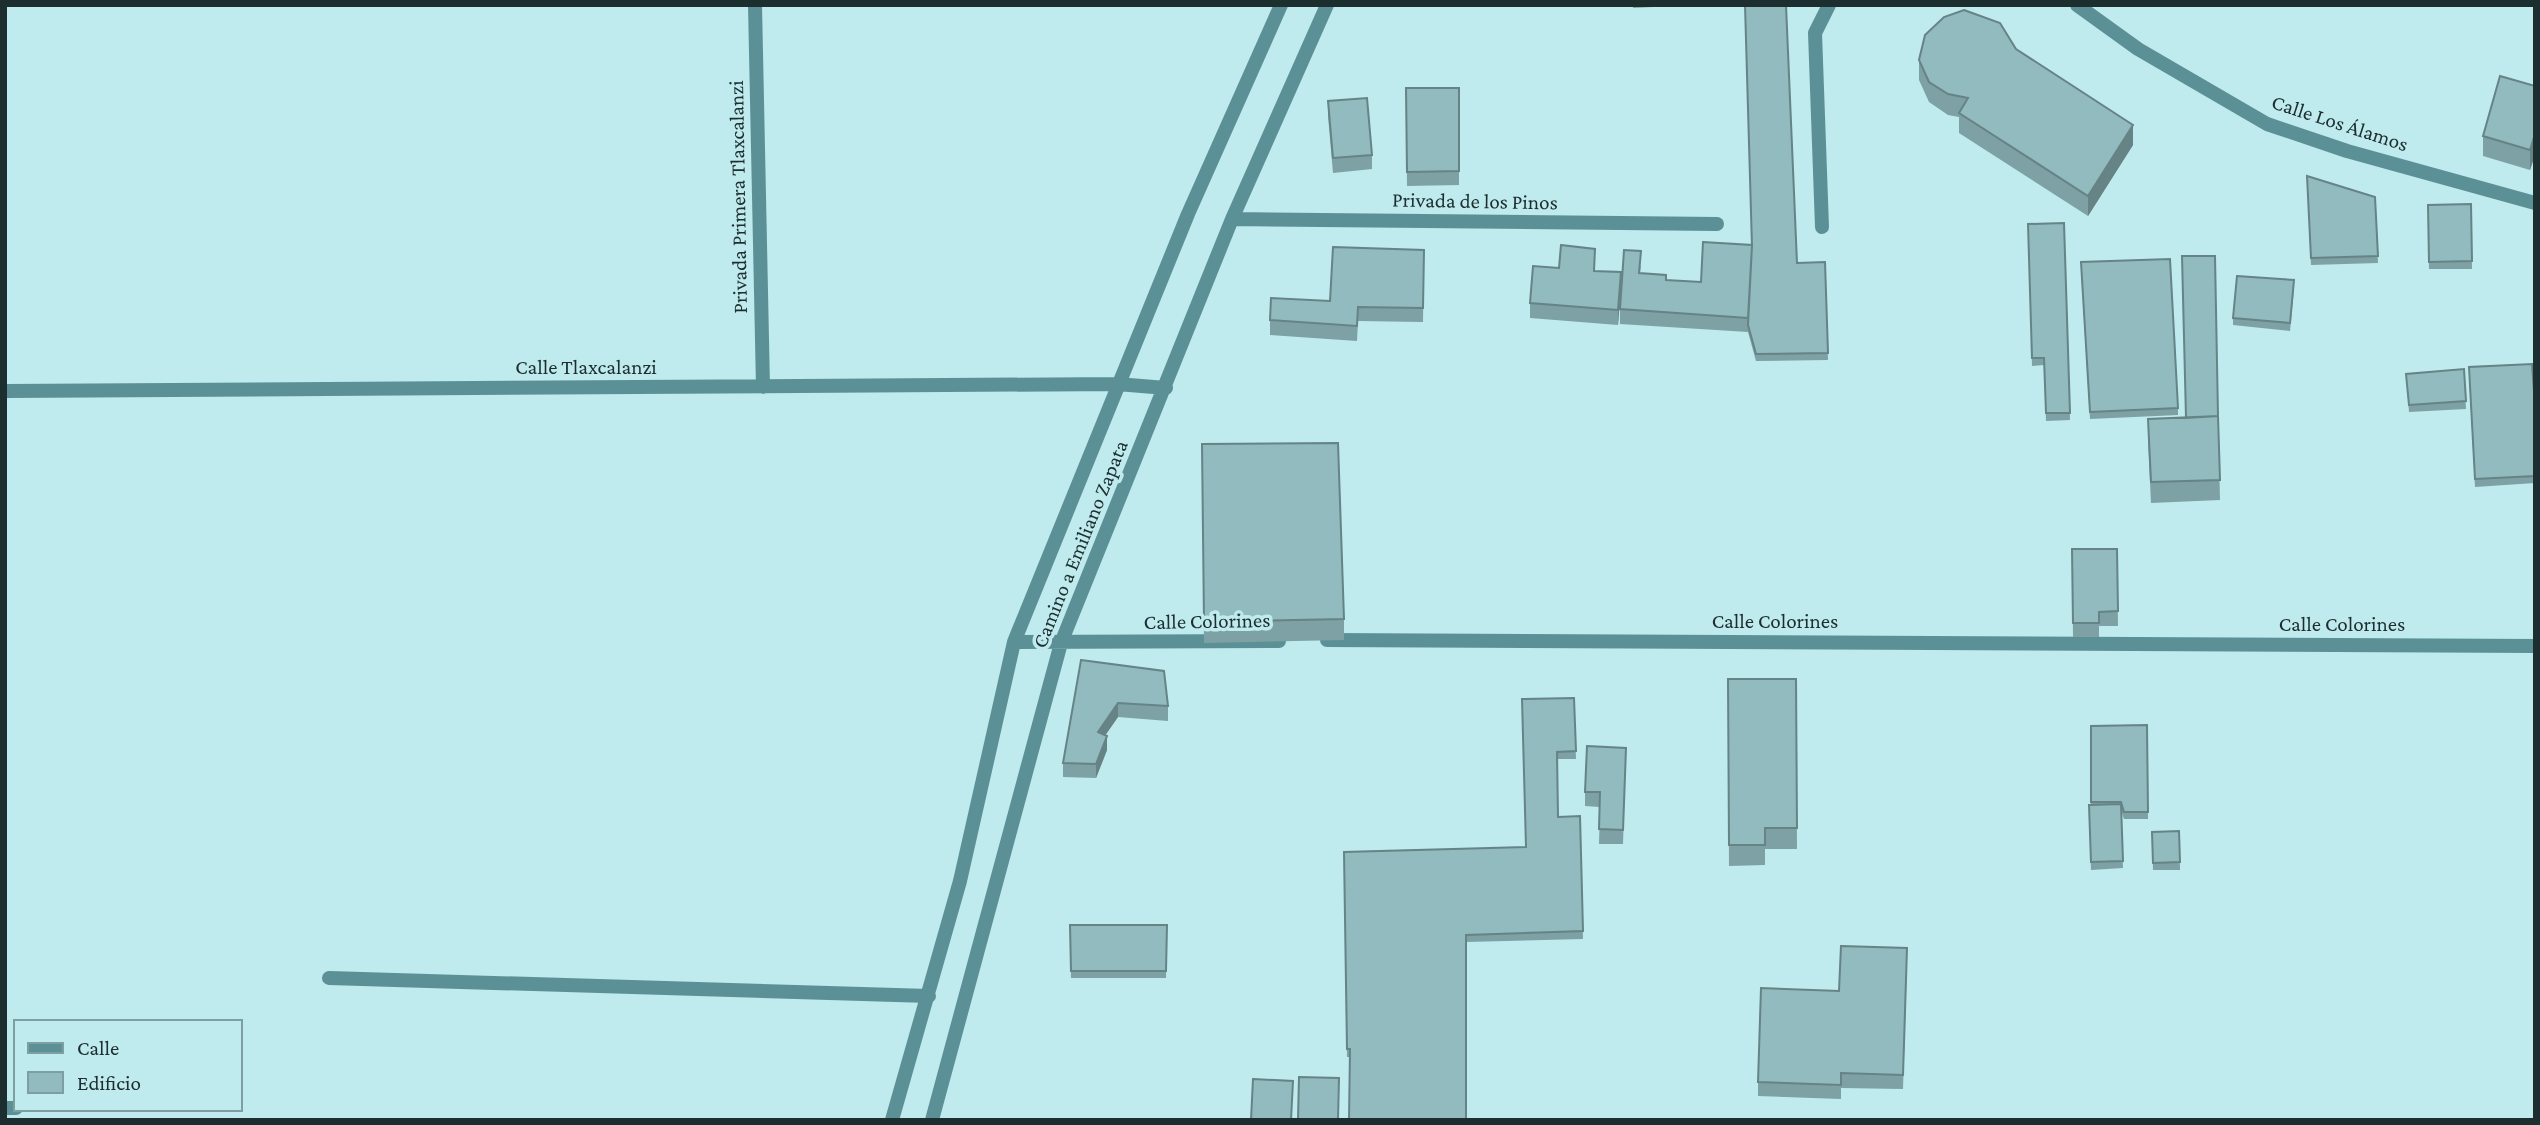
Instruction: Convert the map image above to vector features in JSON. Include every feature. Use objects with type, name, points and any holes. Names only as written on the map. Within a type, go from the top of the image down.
[{"type":"street","name":"Privada Primera Tlaxcalanzi","points":[[755,5],[764,387]]},
{"type":"street","name":"Camino a Emiliano Zapata","points":[[892,1120],[960,881],[1014,642],[1117,384],[1281,5]]},
{"type":"street","name":"Camino a Emiliano Zapata","points":[[932,1120],[1060,643],[1233,219],[1327,5]]},
{"type":"street","points":[[1822,227],[1815,33],[1829,5]]},
{"type":"street","name":"Calle Los Álamos","points":[[2077,5],[2138,49],[2267,124],[2347,151],[2535,203]]},
{"type":"street","name":"Privada de los Pinos","points":[[1233,219],[1717,224]]},
{"type":"street","name":"Calle Tlaxcalanzi","points":[[5,391],[1117,384],[1166,388]]},
{"type":"street","name":"Calle Colorines","points":[[1014,642],[2535,646]]},
{"type":"street","points":[[329,978],[929,996]]},
{"type":"building","points":[[1745,5],[1786,5],[1797,263],[1825,262],[1828,353],[1756,354],[1748,325],[1752,246]]},
{"type":"building","points":[[1964,10],[2000,23],[2016,49],[2133,125],[2088,196],[1959,113],[1968,98],[1948,94],[1929,82],[1919,60],[1925,35],[1944,17]]},
{"type":"building","points":[[2500,76],[2535,86],[2535,134],[2530,150],[2483,136]]},
{"type":"building","points":[[1406,88],[1459,88],[1459,171],[1407,172]]},
{"type":"building","points":[[1367,98],[1372,155],[1333,158],[1328,101]]},
{"type":"building","points":[[2307,176],[2375,197],[2378,256],[2311,258]]},
{"type":"building","points":[[2471,204],[2472,261],[2429,262],[2428,205]]},
{"type":"building","points":[[2064,223],[2070,413],[2046,413],[2044,358],[2032,358],[2028,224]]},
{"type":"building","points":[[1703,242],[1752,245],[1748,318],[1620,309],[1624,250],[1641,251],[1639,273],[1666,275],[1666,280],[1701,282]]},
{"type":"building","points":[[1561,245],[1595,249],[1594,271],[1621,272],[1618,310],[1530,303],[1533,266],[1559,268]]},
{"type":"building","points":[[1333,247],[1424,250],[1423,308],[1358,307],[1357,326],[1270,320],[1271,298],[1330,301]]},
{"type":"building","points":[[2182,256],[2215,256],[2218,416],[2186,418]]},
{"type":"building","points":[[2170,259],[2178,408],[2090,412],[2081,262]]},
{"type":"building","points":[[2237,276],[2294,280],[2290,323],[2233,318]]},
{"type":"building","points":[[2532,364],[2535,476],[2475,479],[2469,367]]},
{"type":"building","points":[[2464,369],[2466,401],[2409,405],[2406,374]]},
{"type":"building","points":[[2218,416],[2220,480],[2151,482],[2148,419]]},
{"type":"building","points":[[1338,443],[1344,619],[1204,622],[1202,444]]},
{"type":"building","points":[[2072,549],[2117,549],[2118,611],[2099,612],[2099,623],[2073,623]]},
{"type":"building","points":[[1081,660],[1164,671],[1168,706],[1118,703],[1098,732],[1107,736],[1096,764],[1063,763]]},
{"type":"building","points":[[1728,679],[1796,679],[1797,828],[1765,828],[1765,845],[1729,845]]},
{"type":"building","points":[[1574,698],[1576,751],[1557,752],[1558,817],[1580,816],[1583,931],[1466,935],[1466,1120],[1349,1120],[1350,1049],[1347,1049],[1344,852],[1526,847],[1522,699]]},
{"type":"building","points":[[2147,725],[2148,812],[2124,812],[2121,802],[2091,802],[2091,726]]},
{"type":"building","points":[[1587,746],[1626,748],[1623,830],[1599,829],[1600,792],[1585,792]]},
{"type":"building","points":[[2121,804],[2123,861],[2091,862],[2089,805]]},
{"type":"building","points":[[2179,831],[2180,862],[2153,863],[2152,832]]},
{"type":"building","points":[[1070,925],[1167,925],[1166,971],[1071,971]]},
{"type":"building","points":[[1841,946],[1907,948],[1903,1075],[1841,1073],[1841,1085],[1758,1082],[1761,988],[1839,991]]},
{"type":"building","points":[[1299,1077],[1339,1078],[1338,1120],[1298,1120]]},
{"type":"building","points":[[1253,1079],[1293,1081],[1291,1120],[1251,1120]]}]
